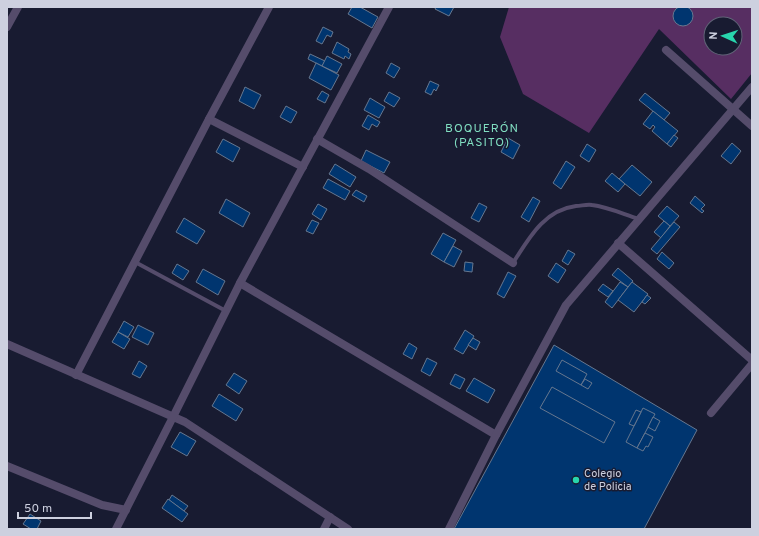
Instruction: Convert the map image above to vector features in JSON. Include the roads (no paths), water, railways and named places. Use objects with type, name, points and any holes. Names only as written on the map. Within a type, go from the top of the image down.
[{"type":"street","points":[[7,27],[10,17],[18,7]]},
{"type":"street","points":[[76,375],[269,7]]},
{"type":"street","points":[[116,529],[174,417],[240,283],[389,7]]},
{"type":"street","points":[[666,50],[752,126]]},
{"type":"street","points":[[449,529],[496,435],[566,305],[752,87]]},
{"type":"street","points":[[209,119],[303,167]]},
{"type":"street","points":[[318,139],[369,169],[513,263]]},
{"type":"street","points":[[618,243],[752,360]]},
{"type":"street","points":[[240,283],[496,435]]},
{"type":"street","points":[[7,344],[185,422],[348,529]]},
{"type":"street","points":[[711,413],[752,364]]},
{"type":"street","points":[[7,466],[102,505],[126,510]]},
{"type":"street","points":[[324,529],[330,517]]},
{"type":"lane","points":[[513,263],[529,237],[541,222],[557,211],[572,207],[590,205],[605,208],[639,219]]},
{"type":"lane","points":[[135,262],[226,312]]},
{"type":"place","name":"Colegio de Policia","points":[[576,480]]},
{"type":"district","name":"BOQUERÓN (PASITO)","points":[[482,136]]}]
